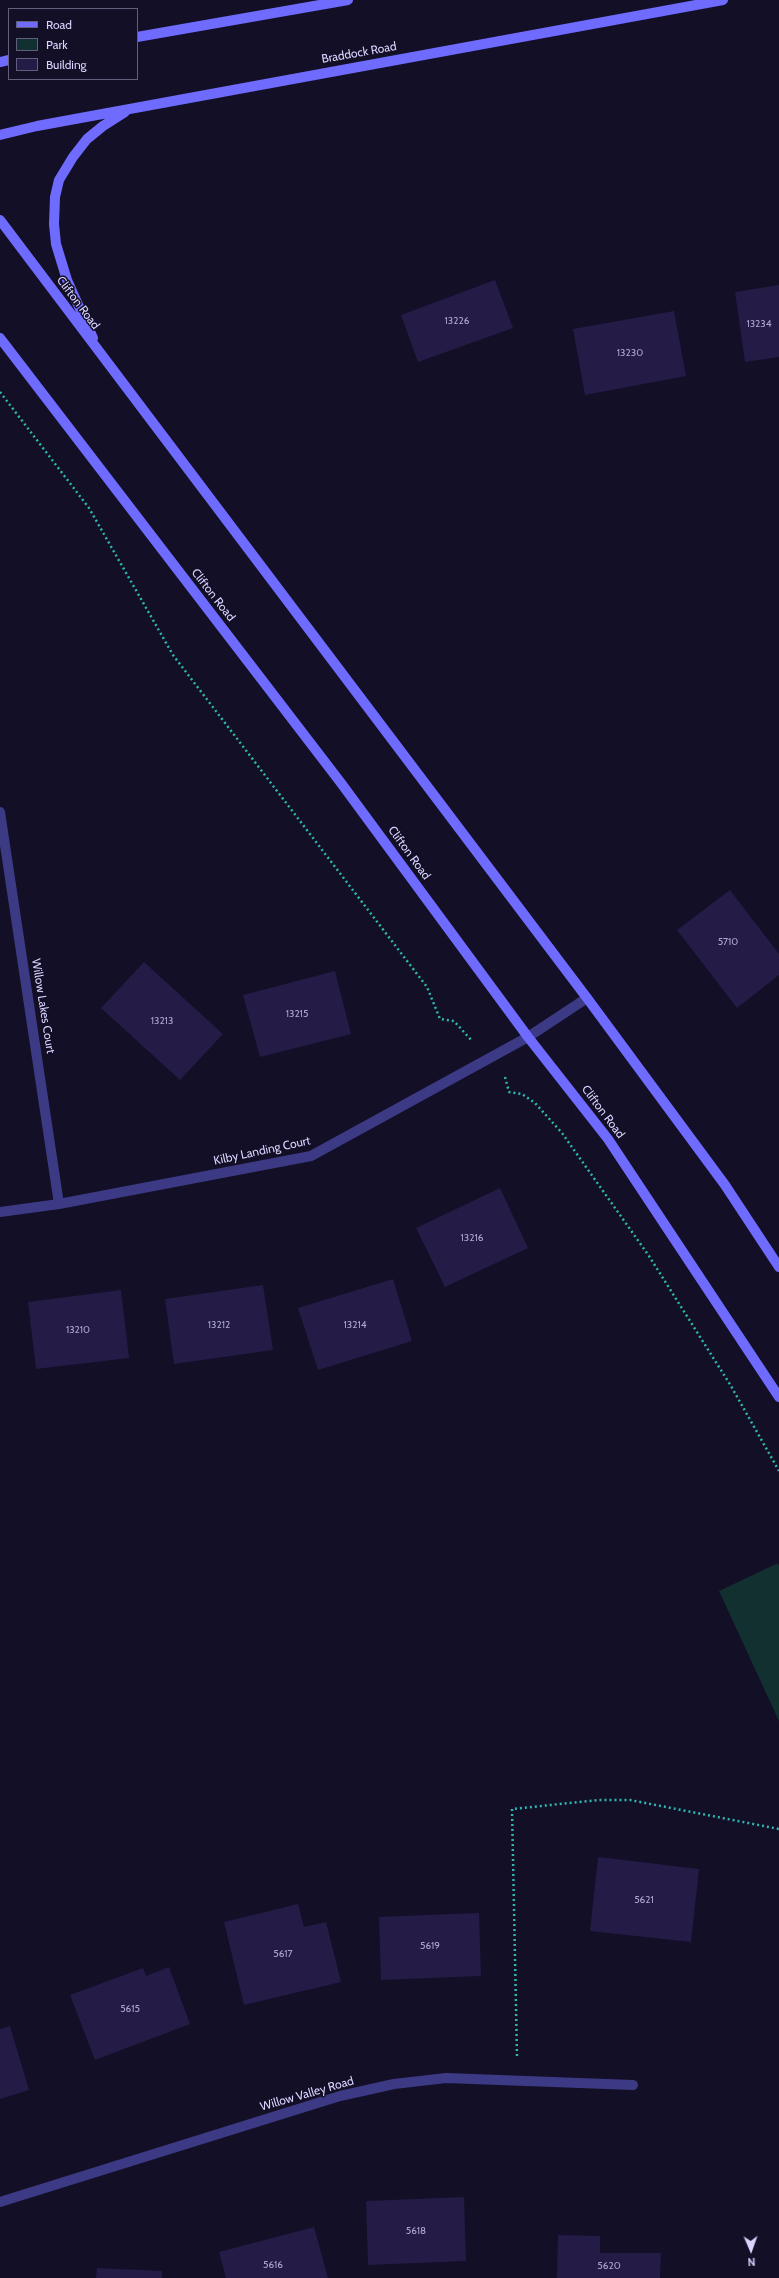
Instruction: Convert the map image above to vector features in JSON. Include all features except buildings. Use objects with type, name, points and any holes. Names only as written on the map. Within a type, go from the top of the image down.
[{"type":"main road","points":[[138,38],[348,0]]},
{"type":"main road","name":"Braddock Road","points":[[0,135],[37,126],[723,0]]},
{"type":"main road","points":[[102,356],[67,280],[56,244],[54,224],[55,197],[59,180],[73,157],[88,139],[102,126],[130,109]]},
{"type":"main road","name":"Clifton Road","points":[[0,220],[587,998],[725,1185],[779,1267]]},
{"type":"main road","name":"Clifton Road","points":[[0,338],[341,783],[528,1037],[608,1139],[779,1397]]},
{"type":"street","name":"Willow Lakes Court","points":[[0,812],[59,1204]]},
{"type":"street","name":"Kilby Landing Court","points":[[0,1212],[59,1204],[311,1156],[528,1037],[587,998]]},
{"type":"street","name":"Willow Valley Road","points":[[0,2202],[340,2096],[394,2084],[446,2078],[633,2085]]},
{"type":"path","points":[[0,392],[89,508],[173,656],[427,987],[440,1019],[454,1021],[507,1079],[509,1092],[522,1094],[536,1103],[562,1132],[649,1256],[731,1386],[779,1471]]},
{"type":"path","points":[[516,2081],[518,2048],[512,1809],[599,1800],[630,1800],[779,1829]]},
{"type":"green space","points":[[778,1563],[779,1567],[779,1721],[719,1591]]}]
